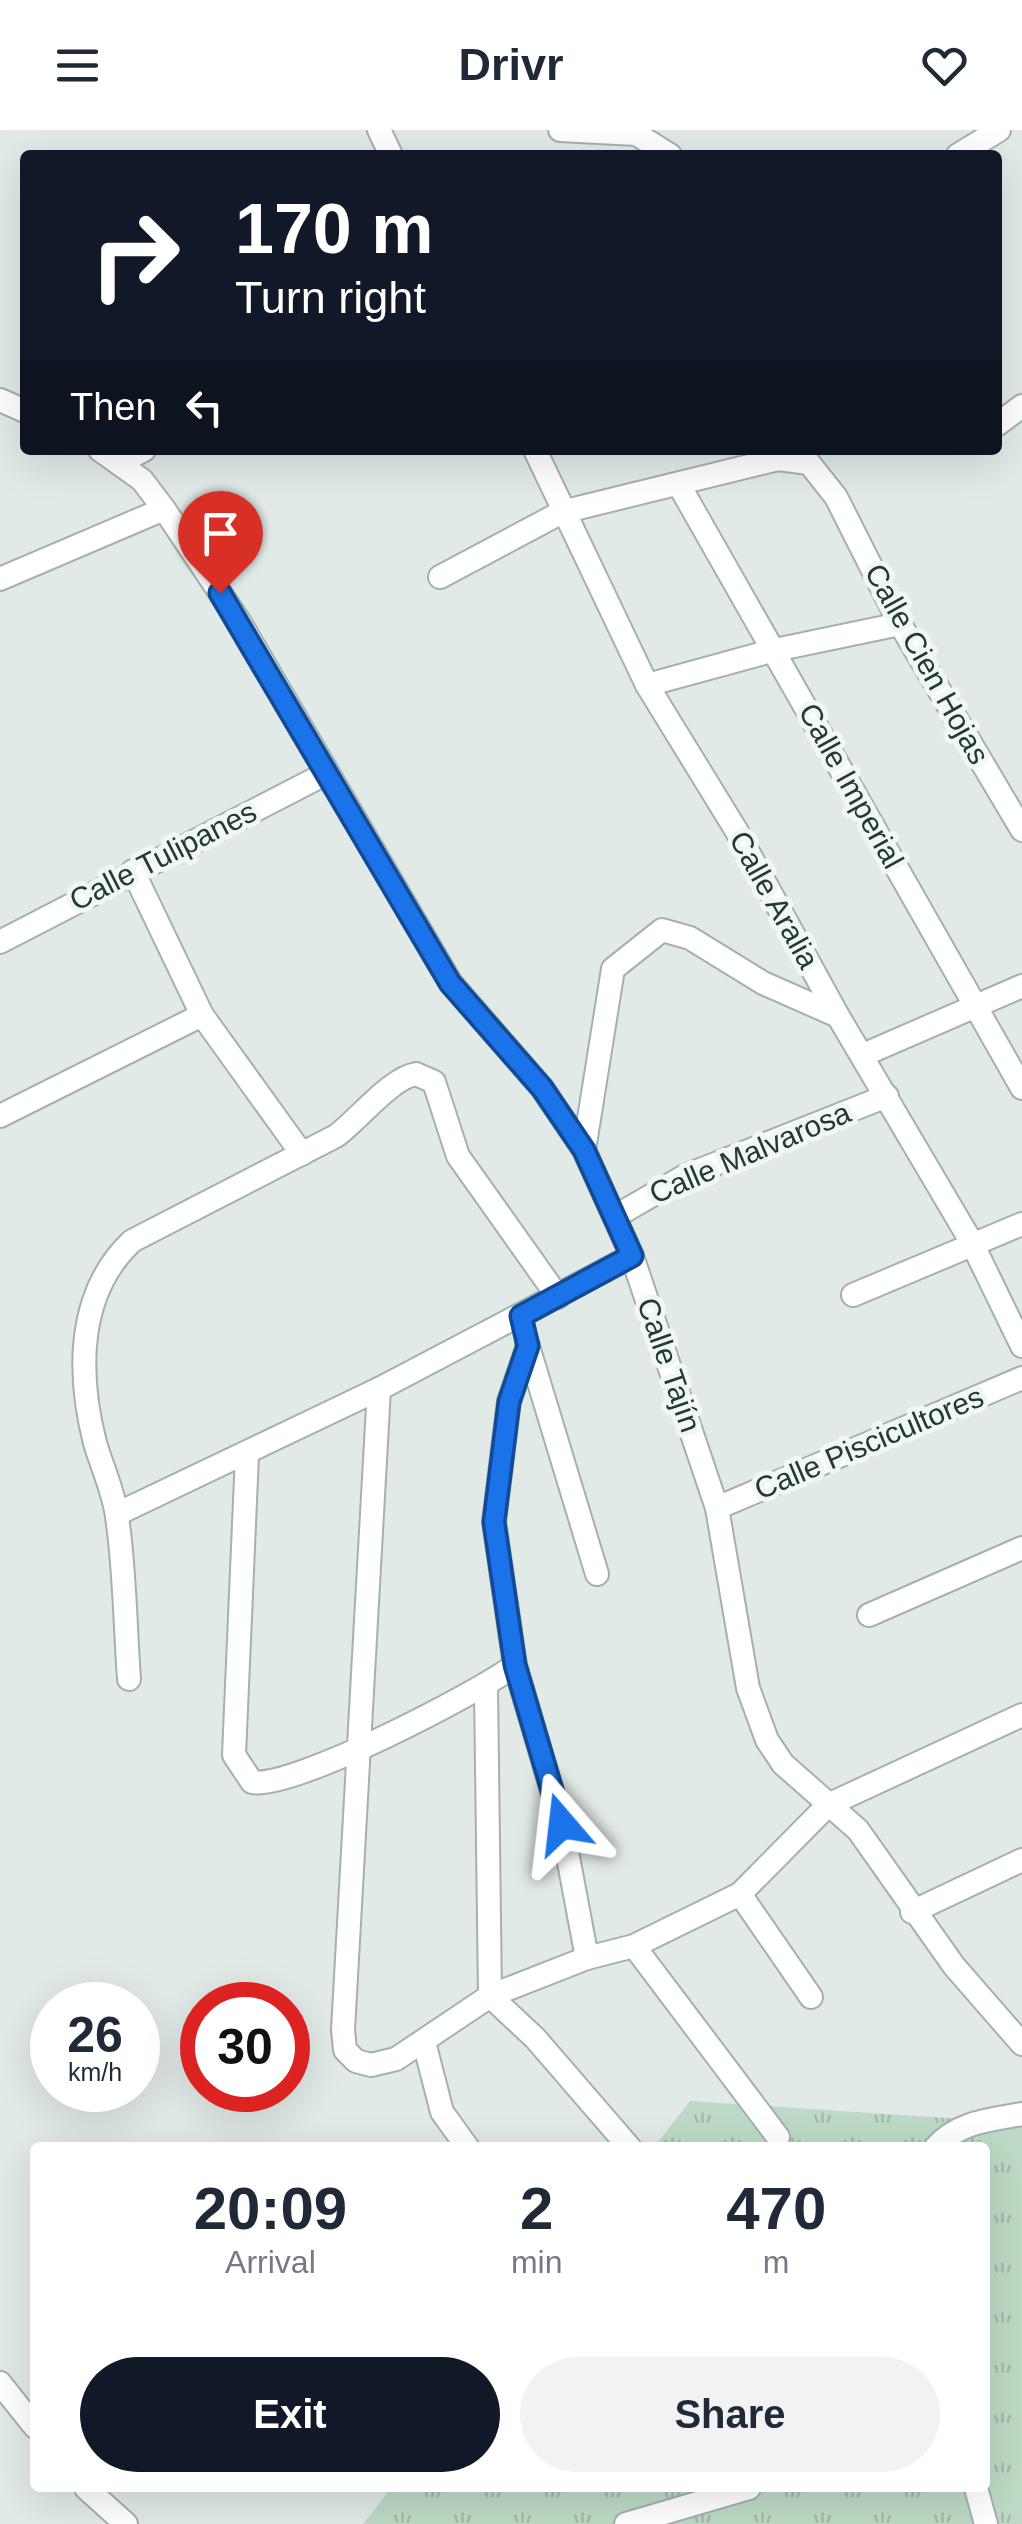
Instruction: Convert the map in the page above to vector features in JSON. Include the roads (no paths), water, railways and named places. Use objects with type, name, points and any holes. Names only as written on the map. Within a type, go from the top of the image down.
[{"type":"street","points":[[560,130],[636,134],[662,150]]},
{"type":"street","points":[[966,150],[999,130]]},
{"type":"street","name":"Calle Aralia","points":[[537,455],[647,685],[736,830],[838,1016],[972,1243],[1022,1346]]},
{"type":"street","name":"Calle Tajín","points":[[110,456],[142,480],[239,621],[450,983],[542,1088],[584,1150],[632,1256],[717,1508],[756,1713],[783,1764],[873,1849],[912,1912],[1011,2015],[1022,2044]]},
{"type":"street","name":"Calle Cien Hojas","points":[[680,484],[794,458],[809,462],[836,496],[900,624],[1022,830]]},
{"type":"street","points":[[440,577],[562,512],[680,484]]},
{"type":"street","name":"Calle Imperial","points":[[680,484],[1022,1088]]},
{"type":"street","points":[[0,579],[164,509]]},
{"type":"street","points":[[647,685],[775,650],[900,624]]},
{"type":"street","name":"Calle Tulipanes","points":[[0,942],[327,773]]},
{"type":"street","points":[[133,872],[202,1014],[302,1154]]},
{"type":"street","points":[[584,1150],[613,969],[662,930],[690,938],[763,983],[838,1016]]},
{"type":"street","points":[[864,1056],[1022,986]]},
{"type":"street","points":[[0,1116],[202,1014]]},
{"type":"street","points":[[128,1679],[117,1514],[94,1439],[84,1350],[88,1310],[96,1287],[111,1262],[132,1241],[302,1154],[364,1116],[393,1084],[408,1075],[426,1076],[440,1093],[443,1119],[458,1156],[558,1297]]},
{"type":"street","name":"Calle Malvarosa","points":[[616,1216],[658,1188],[888,1096]]},
{"type":"street","points":[[853,1294],[1022,1224]]},
{"type":"street","points":[[117,1514],[379,1390],[632,1256]]},
{"type":"street","points":[[521,1316],[597,1574]]},
{"type":"street","points":[[528,1346],[509,1402],[494,1522],[515,1665],[562,1824],[587,1958]]},
{"type":"street","name":"Calle Piscicultores","points":[[717,1508],[1022,1378]]},
{"type":"street","points":[[379,1390],[343,2030],[346,2050],[356,2061],[372,2065],[396,2059],[490,1996],[587,1958],[634,1946],[740,1894],[828,1805],[1022,1715]]},
{"type":"street","points":[[247,1455],[234,1755],[252,1782],[272,1783],[361,1746],[486,1687],[515,1665]]},
{"type":"street","points":[[869,1616],[1022,1548]]},
{"type":"street","points":[[486,1687],[490,1996],[534,2038],[625,2142]]},
{"type":"street","points":[[912,1912],[1022,1860]]},
{"type":"street","points":[[740,1894],[811,1998]]},
{"type":"street","points":[[634,1946],[778,2137]]},
{"type":"street","points":[[424,2042],[442,2112],[464,2142]]},
{"type":"street","points":[[940,2142],[950,2132],[972,2123],[1022,2114]]},
{"type":"street","points":[[0,2384],[30,2421]]},
{"type":"street","points":[[90,2492],[126,2524]]},
{"type":"street","points":[[626,2524],[735,2492]]},
{"type":"street","points":[[977,2492],[986,2524]]}]
